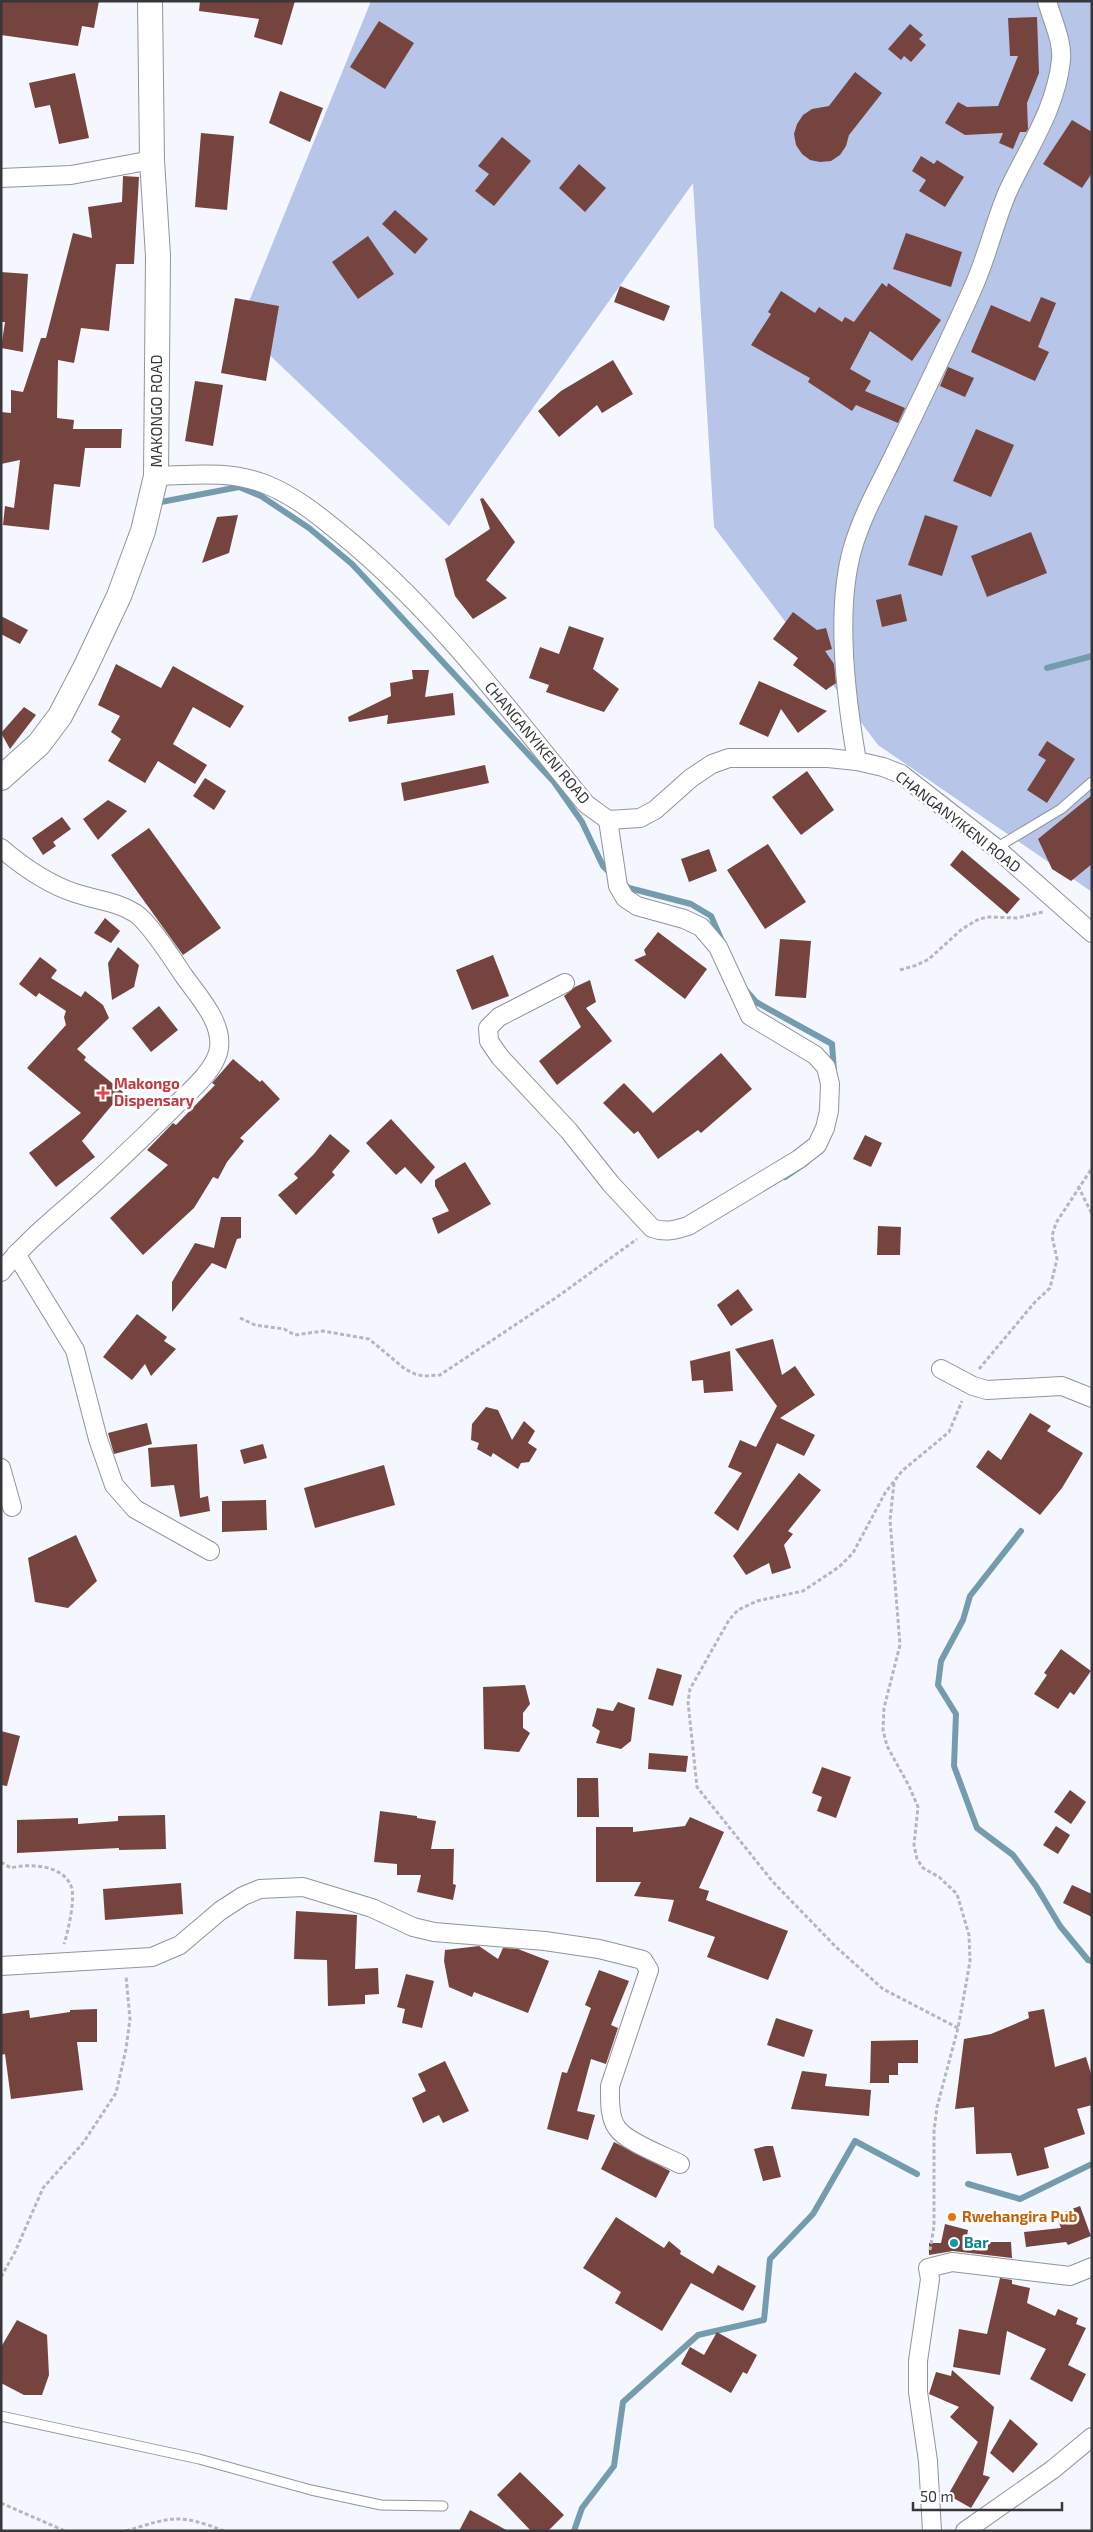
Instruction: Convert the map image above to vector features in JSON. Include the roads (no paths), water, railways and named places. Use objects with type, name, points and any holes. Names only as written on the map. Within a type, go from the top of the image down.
[{"type":"street","name":"MAKONGO ROAD","points":[[1,778],[39,744],[60,716],[85,668],[119,596],[143,531],[156,476],[158,256],[152,160],[150,1]]},
{"type":"street","points":[[857,761],[850,720],[845,643],[846,586],[852,548],[869,503],[896,453],[973,290],[1008,192],[1031,148],[1053,98],[1061,57],[1047,1]]},
{"type":"street","points":[[1,178],[71,174],[152,160]]},
{"type":"street","name":"CHANGANYIKENI ROAD","points":[[156,476],[229,474],[265,484],[306,506],[374,560],[446,634],[586,804],[608,820],[640,818],[655,810],[698,773],[712,764],[728,758],[828,758],[857,761],[901,774],[996,848],[1092,934]]},
{"type":"street","points":[[565,983],[499,1017],[488,1028],[489,1041],[500,1057],[569,1131],[610,1184],[652,1228],[661,1231],[674,1231],[688,1226],[799,1159],[818,1145],[829,1112],[830,1084],[826,1067],[815,1055],[750,1016],[718,947],[701,927],[684,919],[637,906],[625,898],[618,886],[608,820]]},
{"type":"street","points":[[1,848],[54,885],[75,893],[106,900],[136,914],[167,952],[212,1016],[218,1035],[218,1052],[210,1068],[198,1082],[133,1148],[28,1240],[1,1272]]},
{"type":"street","points":[[16,1254],[75,1350],[98,1439],[114,1485],[135,1509],[210,1552]]},
{"type":"street","points":[[941,1369],[968,1384],[987,1390],[999,1391],[1062,1386],[1092,1398]]},
{"type":"street","points":[[1,1468],[12,1508]]},
{"type":"street","points":[[1,1966],[58,1961],[124,1960],[152,1957],[180,1945],[220,1911],[243,1896],[260,1890],[303,1888],[372,1908],[414,1927],[434,1932],[545,1941],[599,1949],[643,1960],[649,1970],[610,2086],[610,2106],[617,2128],[622,2133],[680,2164]]},
{"type":"street","points":[[932,2531],[928,2461],[918,2392],[918,2361],[930,2279],[928,2268],[952,2262],[1070,2276],[1092,2267]]},
{"type":"street","points":[[965,2531],[1052,2470],[1092,2437]]},
{"type":"lane","points":[[996,848],[1061,810],[1092,782]]},
{"type":"lane","points":[[1,2416],[199,2459],[328,2494],[381,2505],[443,2506]]},
{"type":"waterway","points":[[161,502],[239,487],[261,496],[309,528],[352,564],[554,782],[582,822],[603,866],[613,876]]},
{"type":"waterway","points":[[1047,668],[1092,656]]},
{"type":"waterway","points":[[622,883],[629,888],[691,904],[711,916],[722,941]]},
{"type":"waterway","points":[[744,988],[756,1002],[832,1044],[834,1071]]},
{"type":"waterway","points":[[785,1177],[807,1162]]},
{"type":"waterway","points":[[1021,1531],[970,1596],[963,1620],[941,1661],[938,1685],[956,1714],[954,1766],[977,1828],[1013,1855],[1036,1886],[1060,1926],[1088,1960],[1092,1961]]},
{"type":"waterway","points":[[574,2531],[582,2508],[614,2466],[623,2402],[698,2335],[764,2320],[770,2259],[813,2214],[855,2141],[917,2174]]},
{"type":"waterway","points":[[968,2184],[1020,2199],[1092,2164]]},
{"type":"place","name":"Makongo Dispensary","points":[[103,1093]]},
{"type":"place","name":"Rwehangira Pub","points":[[952,2217]]},
{"type":"place","name":"Bar","points":[[954,2243]]}]
